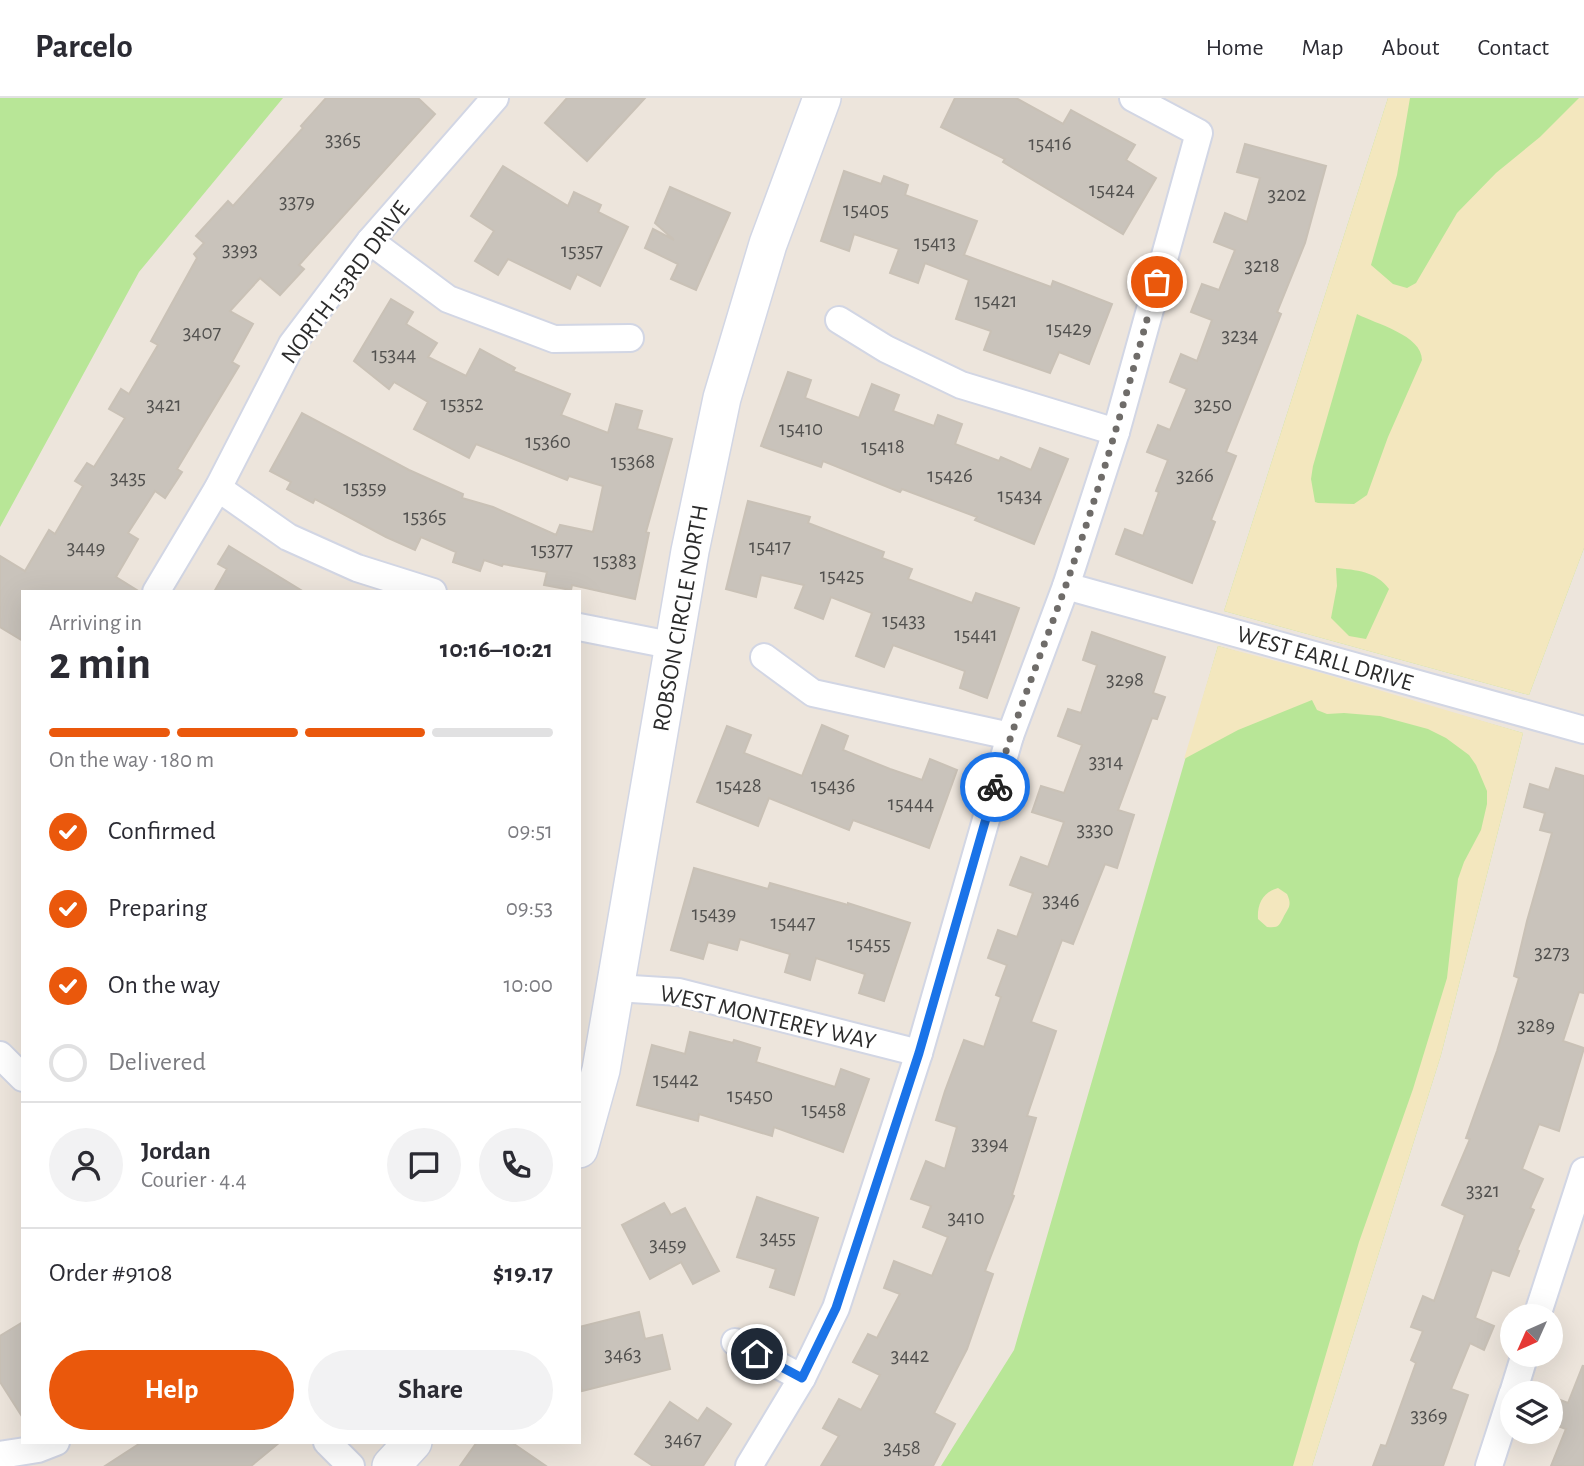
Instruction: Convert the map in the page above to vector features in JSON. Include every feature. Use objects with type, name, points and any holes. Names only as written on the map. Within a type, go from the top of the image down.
[{"type":"street","name":"NORTH 153RD DRIVE","points":[[157,590],[218,488],[292,344],[370,241],[495,98]]},
{"type":"street","name":"ROBSON CIRCLE NORTH","points":[[581,1142],[601,1070],[690,551],[722,398],[772,233],[822,98]]},
{"type":"street","points":[[749,1466],[802,1378],[836,1308],[919,1053],[1010,736],[1066,586],[1116,432],[1199,133],[1133,98]]},
{"type":"street","points":[[370,241],[448,299],[554,339],[630,338]]},
{"type":"street","points":[[839,320],[886,349],[961,385],[1116,432]]},
{"type":"street","points":[[218,488],[288,537],[357,568],[427,590]]},
{"type":"street","name":"WEST EARLL DRIVE","points":[[1066,586],[1584,730]]},
{"type":"street","points":[[581,627],[675,646]]},
{"type":"street","points":[[764,657],[813,692],[1010,736]]},
{"type":"street","name":"WEST MONTEREY WAY","points":[[616,988],[679,992],[919,1053]]},
{"type":"street","points":[[0,1055],[21,1076]]},
{"type":"street","points":[[1541,1304],[1584,1171]]},
{"type":"street","points":[[735,1342],[802,1378]]},
{"type":"street","points":[[1489,1466],[1500,1432]]},
{"type":"street","points":[[0,1455],[38,1449],[51,1444]]},
{"type":"street","points":[[329,1444],[351,1466]]},
{"type":"street","points":[[391,1466],[411,1444]]},
{"type":"green space","points":[[0,98],[283,98],[139,272],[0,527]]},
{"type":"green space","points":[[1388,98],[1584,98],[1584,548],[1529,695],[1224,611]]},
{"type":"green space","points":[[1218,646],[1523,733],[1441,1055],[1312,1466],[941,1466],[1014,1350]]},
{"type":"sand","points":[[1388,98],[1410,98],[1397,175],[1371,265],[1393,284],[1407,288],[1416,283],[1457,213],[1496,173],[1540,137],[1579,98],[1584,98],[1584,548],[1529,695],[1224,611]],"holes":[[[1357,314],[1406,337],[1420,351],[1422,360],[1388,437],[1367,495],[1354,504],[1318,503],[1315,502],[1311,479],[1313,466]],[[1336,568],[1372,575],[1389,589],[1366,639],[1349,636],[1331,618],[1337,586]]]},
{"type":"sand","points":[[1218,646],[1318,672],[1523,733],[1441,1055],[1312,1466],[1293,1466],[1359,1242],[1413,1089],[1447,978],[1458,879],[1481,830],[1487,791],[1469,755],[1446,738],[1428,729],[1380,716],[1327,714],[1317,710],[1312,700],[1238,730],[1184,759]]},
{"type":"sand","points":[[1278,888],[1287,894],[1289,906],[1278,926],[1267,927],[1258,919],[1259,908],[1262,899]]},
{"type":"building","points":[[326,98],[418,98],[435,114],[299,265],[304,269],[280,295],[260,278],[230,311],[253,324],[232,362],[239,366],[177,469],[182,472],[165,498],[155,491],[128,533],[138,539],[116,577],[137,590],[21,590],[21,640],[0,627],[0,556],[25,571],[49,530],[55,534],[83,486],[75,481],[87,463],[94,467],[125,418],[109,409],[121,389],[129,394],[158,345],[151,341],[197,258],[194,254],[204,243],[196,236],[228,201],[233,206],[303,128],[301,126]]},
{"type":"building","points":[[567,98],[645,98],[587,161],[545,123]]},
{"type":"building","points":[[955,98],[1016,98],[1063,124],[1071,110],[1135,145],[1126,160],[1156,178],[1123,234],[1003,162],[1005,159],[941,127]]},
{"type":"building","points":[[1245,144],[1326,166],[1305,243],[1277,312],[1281,314],[1226,452],[1236,456],[1211,520],[1215,522],[1192,583],[1116,554],[1125,529],[1143,536],[1159,492],[1156,491],[1168,460],[1147,452],[1158,425],[1170,430],[1187,389],[1170,382],[1181,354],[1197,361],[1212,320],[1191,312],[1202,284],[1219,290],[1235,250],[1214,242],[1225,213],[1247,222],[1260,178],[1237,172]]},
{"type":"building","points":[[503,166],[568,206],[574,192],[601,205],[598,212],[628,227],[600,286],[577,274],[570,289],[508,259],[498,275],[475,261],[494,231],[471,216]]},
{"type":"building","points":[[844,171],[881,184],[884,176],[908,185],[905,195],[977,221],[964,255],[1051,287],[1053,281],[1112,304],[1089,364],[1059,352],[1050,373],[984,350],[991,331],[956,319],[969,280],[925,263],[918,283],[890,273],[899,249],[854,234],[849,251],[821,241]]},
{"type":"building","points":[[670,187],[730,213],[696,290],[671,279],[678,264],[645,248],[653,229],[674,240],[655,223]]},
{"type":"building","points":[[391,299],[413,312],[406,324],[437,343],[428,357],[466,376],[480,349],[515,368],[513,371],[570,394],[561,415],[608,433],[616,404],[642,411],[637,429],[672,439],[646,532],[649,533],[635,599],[572,585],[571,590],[544,585],[547,572],[503,564],[502,566],[484,560],[480,571],[453,562],[456,552],[421,537],[415,550],[315,499],[313,503],[287,489],[291,482],[270,471],[302,413],[409,470],[463,494],[462,498],[493,507],[556,535],[560,525],[593,532],[603,486],[569,476],[567,480],[476,444],[469,458],[414,429],[428,402],[394,382],[389,389],[354,361]]},
{"type":"building","points":[[788,372],[811,380],[805,398],[859,418],[872,384],[899,395],[893,411],[934,426],[938,415],[962,424],[955,444],[999,461],[1001,457],[1031,470],[1040,448],[1068,459],[1034,544],[975,520],[977,517],[902,489],[900,492],[823,461],[821,467],[761,446]]},
{"type":"building","points":[[748,501],[810,517],[808,523],[884,552],[882,558],[912,569],[908,579],[972,603],[976,593],[1019,608],[987,698],[960,688],[965,671],[893,645],[884,667],[856,656],[872,613],[831,597],[823,619],[795,608],[804,585],[761,575],[756,597],[726,589]]},
{"type":"building","points":[[229,546],[301,590],[215,590],[227,569],[218,564]]},
{"type":"building","points":[[1092,632],[1165,657],[1153,693],[1165,697],[1157,719],[1152,718],[1118,810],[1134,815],[1117,868],[1105,864],[1073,944],[1062,940],[1031,1022],[1056,1031],[1027,1116],[1036,1118],[1012,1195],[1014,1196],[985,1271],[993,1274],[967,1349],[934,1413],[955,1424],[933,1466],[821,1466],[839,1436],[823,1428],[839,1399],[861,1410],[880,1375],[853,1362],[868,1334],[877,1338],[900,1294],[884,1288],[894,1261],[932,1276],[948,1237],[923,1227],[931,1206],[911,1199],[926,1161],[945,1169],[957,1127],[936,1120],[945,1091],[964,1040],[984,1047],[1001,997],[996,995],[1007,965],[988,958],[998,930],[1017,937],[1033,893],[1010,885],[1021,857],[1048,867],[1064,822],[1032,812],[1041,786],[1064,793],[1082,745],[1058,736],[1068,709],[1081,713],[1097,665],[1083,660]]},
{"type":"building","points":[[822,725],[848,736],[843,750],[922,780],[930,759],[957,770],[929,848],[853,820],[849,830],[769,798],[758,826],[697,802],[727,726],[751,735],[744,753],[802,776]]},
{"type":"building","points":[[1556,768],[1584,776],[1584,993],[1579,992],[1563,1041],[1584,1048],[1559,1131],[1539,1124],[1522,1169],[1543,1179],[1530,1208],[1534,1210],[1509,1276],[1492,1270],[1475,1318],[1494,1326],[1484,1350],[1470,1343],[1451,1389],[1468,1395],[1443,1466],[1373,1466],[1381,1445],[1386,1446],[1416,1363],[1411,1360],[1423,1331],[1411,1327],[1423,1296],[1434,1301],[1465,1215],[1442,1205],[1470,1139],[1466,1138],[1519,978],[1514,976],[1552,833],[1540,830],[1545,813],[1524,807],[1530,784],[1549,790]]},
{"type":"building","points":[[694,868],[768,889],[770,883],[848,903],[910,923],[884,1001],[859,993],[865,974],[816,958],[810,980],[785,972],[790,954],[740,939],[737,950],[708,942],[703,959],[671,950]]},
{"type":"building","points":[[690,1032],[760,1048],[756,1062],[835,1087],[841,1069],[869,1079],[843,1152],[774,1127],[772,1136],[699,1114],[698,1121],[637,1105],[652,1045],[685,1054]]},
{"type":"building","points":[[757,1197],[818,1218],[794,1295],[770,1287],[776,1269],[737,1257]]},
{"type":"building","points":[[664,1203],[671,1215],[685,1208],[719,1271],[693,1284],[681,1262],[650,1279],[622,1225]]},
{"type":"building","points":[[639,1312],[645,1339],[662,1335],[670,1369],[582,1391],[581,1326]]},
{"type":"building","points":[[21,1323],[21,1415],[0,1382],[0,1336]]},
{"type":"building","points":[[1583,1365],[1584,1466],[1551,1466],[1560,1444],[1563,1444],[1566,1429],[1563,1428],[1563,1401],[1568,1403]]},
{"type":"building","points":[[670,1402],[698,1421],[707,1408],[731,1424],[703,1466],[653,1466],[635,1454]]},
{"type":"building","points":[[139,1444],[278,1444],[251,1466],[105,1466]]},
{"type":"building","points":[[476,1444],[514,1444],[546,1466],[460,1466]]},
{"type":"way so far","points":[[995,787],[1010,736],[1066,586],[1116,432],[1157,282]]},
{"type":"route","points":[[757,1354],[802,1378],[836,1308],[919,1053],[995,787]]}]
